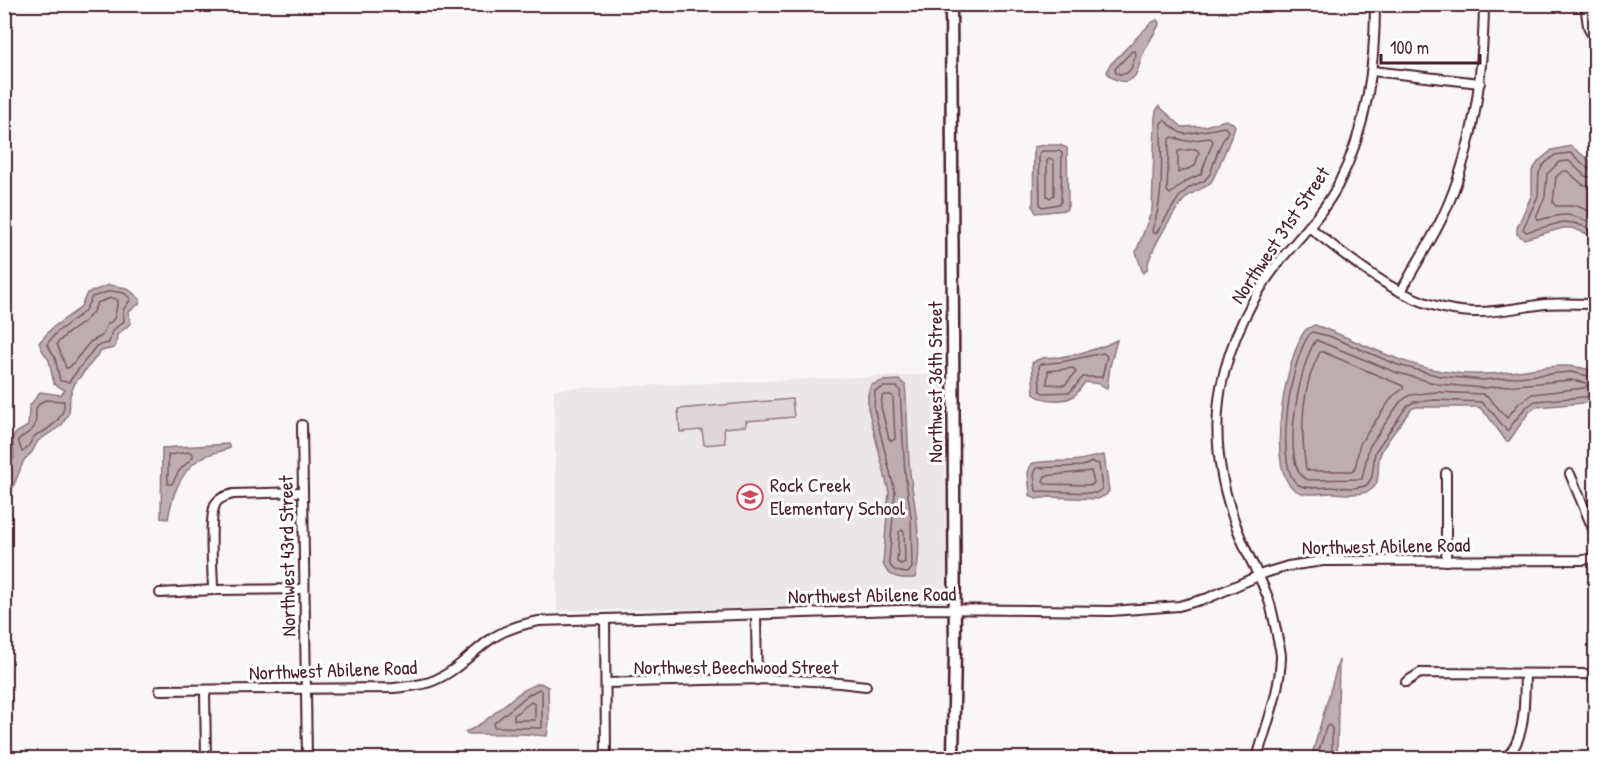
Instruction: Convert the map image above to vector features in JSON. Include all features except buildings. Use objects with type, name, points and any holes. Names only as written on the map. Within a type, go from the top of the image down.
[{"type":"main road","name":"Northwest 36th Street","points":[[951,4],[955,651],[953,759]]},
{"type":"street","name":"Northwest 31st Street","points":[[1257,759],[1277,691],[1281,655],[1270,602],[1229,508],[1220,467],[1216,422],[1222,386],[1245,316],[1263,284],[1309,227],[1338,185],[1353,147],[1364,114],[1372,71],[1375,48],[1375,4]]},
{"type":"street","points":[[1401,292],[1443,217],[1474,120],[1483,53],[1484,4]]},
{"type":"street","points":[[1585,4],[1588,26],[1596,46]]},
{"type":"street","points":[[1372,71],[1480,83]]},
{"type":"street","points":[[1309,227],[1387,285],[1434,306],[1473,312],[1546,304],[1596,304]]},
{"type":"street","name":"Northwest 43rd Street","points":[[302,425],[307,759]]},
{"type":"street","points":[[1446,473],[1446,561]]},
{"type":"street","points":[[1570,474],[1596,536]]},
{"type":"street","points":[[213,590],[213,516],[216,503],[223,497],[233,494],[303,492]]},
{"type":"street","name":"Northwest Abilene Road","points":[[160,690],[394,688],[419,685],[449,673],[492,639],[522,624],[539,621],[954,610],[1112,611],[1179,606],[1208,598],[1257,576],[1288,566],[1323,561],[1584,560],[1596,557]]},
{"type":"street","points":[[160,593],[304,589]]},
{"type":"street","points":[[756,615],[758,680]]},
{"type":"street","points":[[604,620],[606,759]]},
{"type":"street","points":[[1406,682],[1420,673],[1586,674],[1596,677]]},
{"type":"street","points":[[1504,759],[1509,755],[1517,740],[1523,718],[1526,674]]},
{"type":"street","name":"Northwest Beechwood Street","points":[[606,684],[758,680],[823,681],[866,686]]},
{"type":"street","points":[[205,690],[206,759]]},
{"type":"shaded area","name":"Rock Creek Elementary School","points":[[943,374],[947,604],[557,611],[554,389]]},
{"type":"shaded area","points":[[792,399],[794,417],[746,421],[746,426],[724,428],[725,443],[704,445],[702,430],[680,432],[678,409]]},
{"type":"water","points":[[1157,20],[1159,25],[1144,52],[1135,76],[1126,81],[1119,81],[1112,77],[1107,72],[1109,66],[1151,23]]},
{"type":"water","points":[[1159,106],[1182,127],[1205,126],[1226,120],[1235,126],[1211,182],[1182,202],[1163,232],[1147,270],[1143,273],[1136,252],[1152,210],[1155,119]]},
{"type":"water","points":[[1060,145],[1067,148],[1068,206],[1066,210],[1036,213],[1033,207],[1034,147]]},
{"type":"water","points":[[1571,146],[1589,160],[1595,169],[1595,237],[1572,228],[1563,228],[1524,239],[1517,234],[1517,228],[1532,194],[1532,171],[1539,161],[1552,150]]},
{"type":"water","points":[[109,285],[127,288],[140,299],[139,304],[128,312],[131,323],[117,335],[114,348],[101,351],[75,383],[70,395],[69,412],[62,425],[38,441],[24,460],[5,507],[5,468],[14,458],[13,437],[28,426],[29,407],[40,392],[61,395],[65,390],[54,384],[49,360],[39,343],[52,328],[80,308],[87,293]]},
{"type":"water","points":[[1315,325],[1408,363],[1441,371],[1484,374],[1553,366],[1585,368],[1595,372],[1595,402],[1536,407],[1529,412],[1509,441],[1506,441],[1479,407],[1416,407],[1411,409],[1382,450],[1377,482],[1372,489],[1358,494],[1299,492],[1286,478],[1281,460],[1279,438],[1281,413],[1285,388],[1297,346],[1305,331]]},
{"type":"water","points":[[1117,340],[1107,389],[1100,384],[1085,382],[1076,395],[1068,399],[1047,399],[1034,394],[1032,363],[1035,361],[1082,353]]},
{"type":"water","points":[[899,380],[905,385],[910,473],[917,526],[919,552],[915,578],[900,578],[891,575],[883,563],[889,492],[868,408],[868,394],[871,385],[883,381]]},
{"type":"water","points":[[228,444],[230,448],[205,456],[191,466],[177,487],[168,519],[161,518],[162,448]]},
{"type":"water","points":[[1104,455],[1109,491],[1106,495],[1098,499],[1049,497],[1036,499],[1030,495],[1028,473],[1031,464],[1074,461]]},
{"type":"water","points":[[1339,660],[1337,758],[1311,758]]},
{"type":"water","points":[[540,683],[548,687],[547,736],[467,734],[465,732],[485,721],[520,692]]},
{"type":"place","name":"Rock Creek Elementary School","points":[[750,497]]}]
